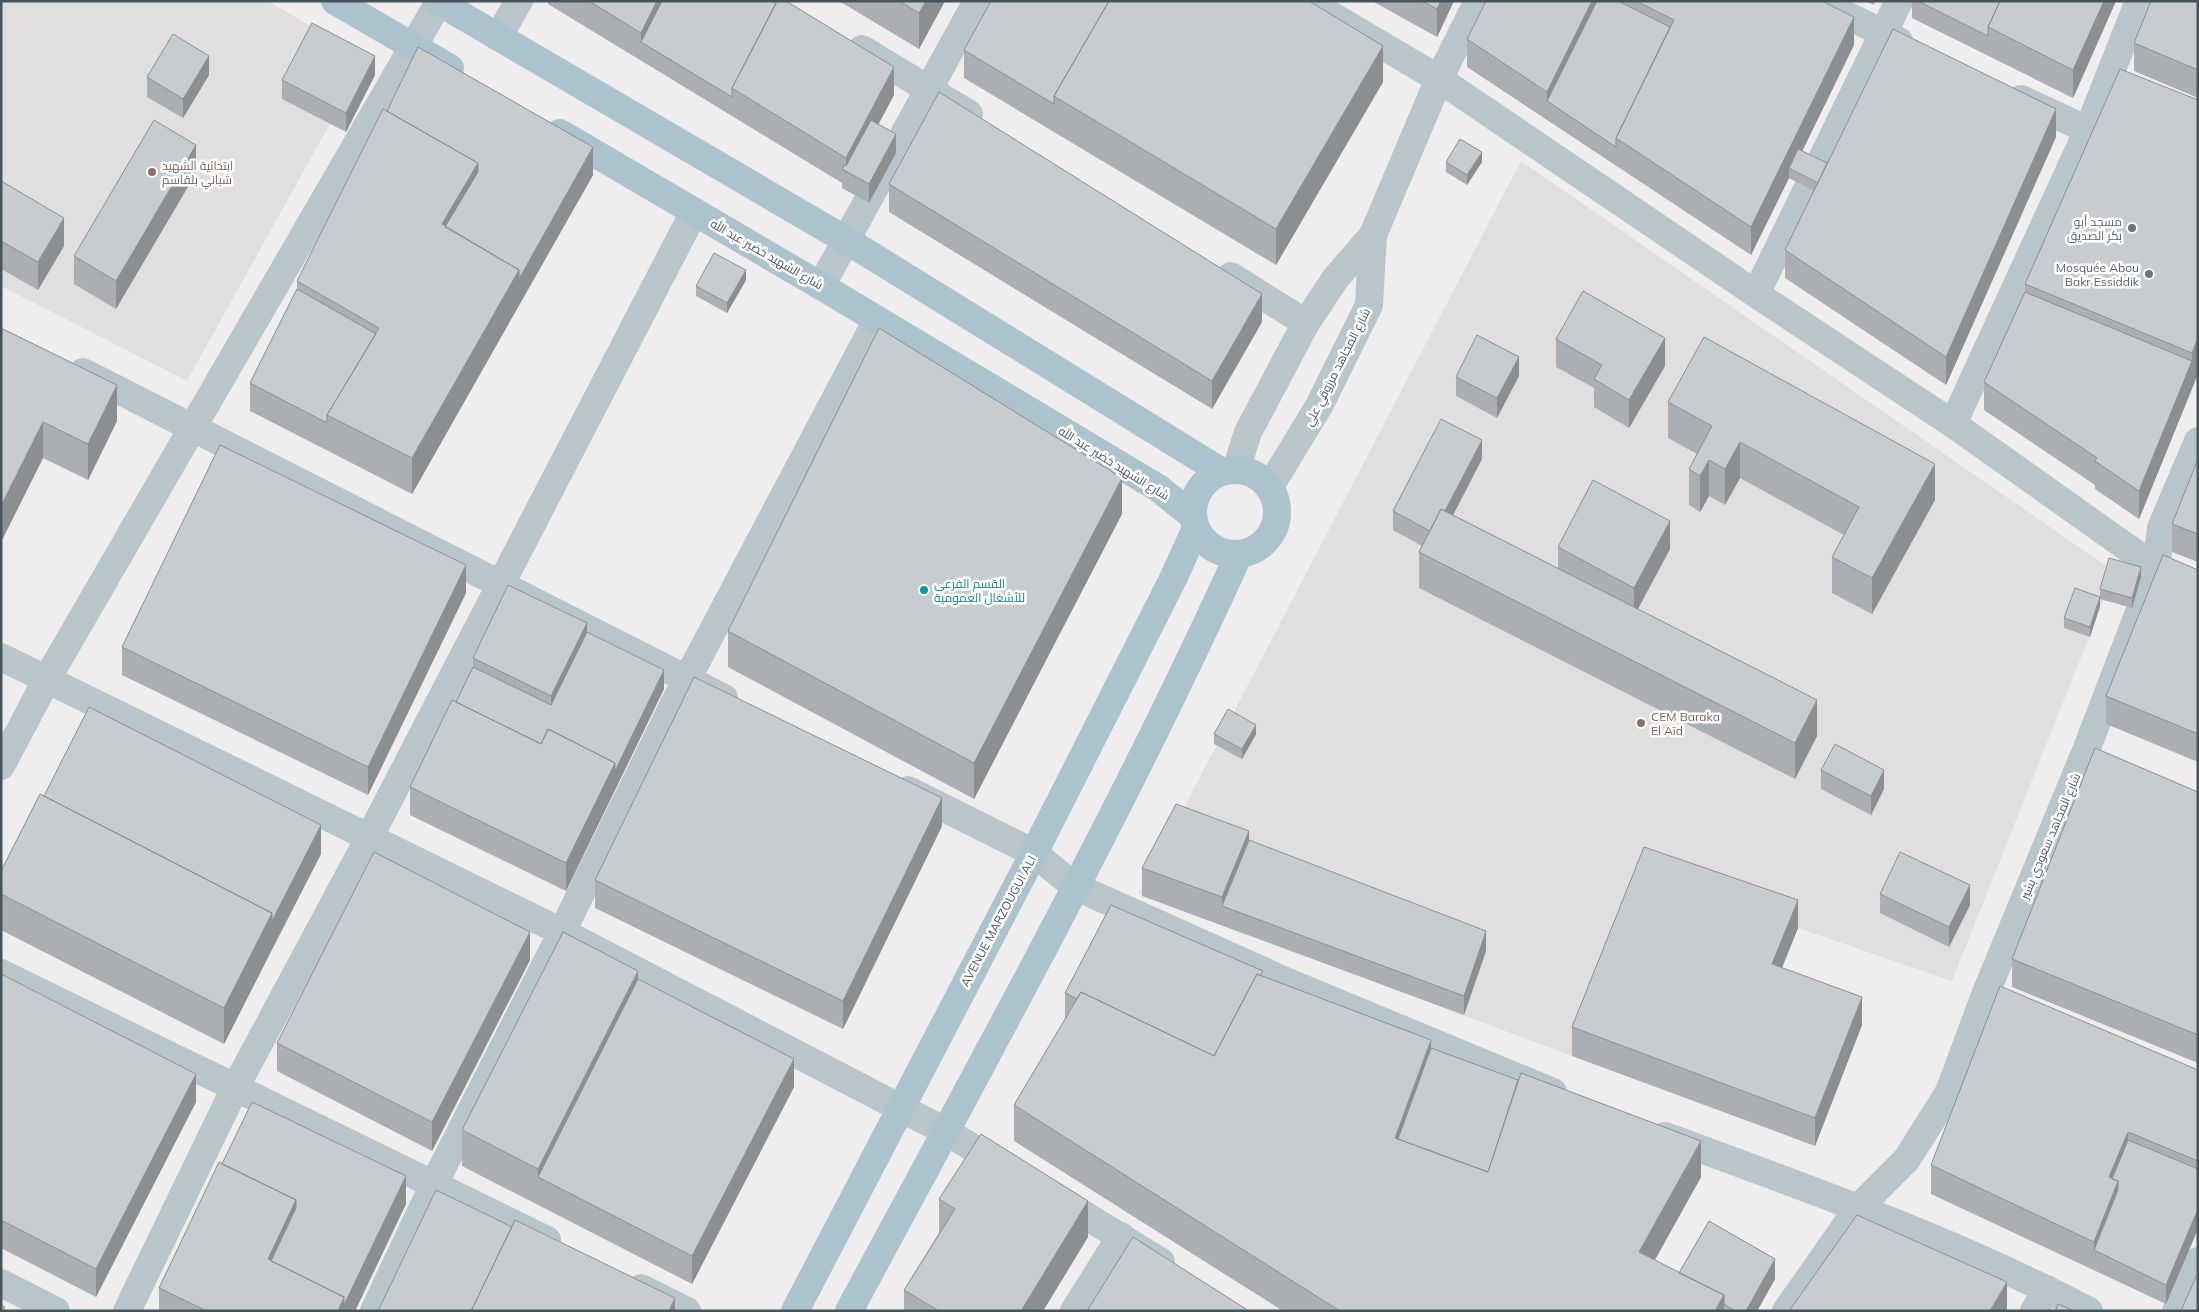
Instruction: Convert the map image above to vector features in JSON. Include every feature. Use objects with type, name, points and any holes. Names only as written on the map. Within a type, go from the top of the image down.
[{"type":"main road","points":[[335,1],[472,82]]},
{"type":"main road","points":[[438,2],[846,240],[1229,471],[1260,479],[1269,488],[1275,501],[1276,516],[1273,530],[1265,542],[1253,550],[1239,554],[1226,554],[1213,548],[1203,540],[1194,522],[1194,502],[1200,489],[1209,478],[1229,471]]},
{"type":"main road","name":"شارع الشهيد خضير عبد الله","points":[[540,122],[821,286],[1158,488],[1194,522]]},
{"type":"main road","name":"AVENUE MARZOUGUI ALI","points":[[795,1311],[899,1108],[1034,853],[1174,579],[1194,522]]},
{"type":"main road","points":[[850,1311],[1192,658],[1239,554]]},
{"type":"street","points":[[498,37],[519,1]]},
{"type":"street","points":[[821,286],[930,90],[977,1]]},
{"type":"street","points":[[1307,1],[1339,10],[1756,294],[1953,424],[2156,568],[2198,585]]},
{"type":"street","name":"شارع المجاهد مرزوقي علي","points":[[1229,471],[1306,323],[1335,278],[1373,235],[1439,79],[1478,1]]},
{"type":"street","points":[[1818,1],[1919,50]]},
{"type":"street","points":[[1756,294],[1899,1]]},
{"type":"street","points":[[1953,424],[2088,130],[2139,1]]},
{"type":"street","points":[[1,766],[47,679],[195,427],[438,2]]},
{"type":"street","points":[[840,36],[988,126]]},
{"type":"street","points":[[2109,77],[2136,88]]},
{"type":"street","points":[[1999,88],[2088,130]]},
{"type":"street","points":[[128,1311],[235,1088],[369,838],[500,582],[694,212]]},
{"type":"street","name":"شارع المجاهد مرزوقي علي","points":[[1269,488],[1319,406],[1369,305],[1373,235]]},
{"type":"street","points":[[1206,261],[1306,323]]},
{"type":"street","points":[[374,1311],[434,1184],[562,932],[675,702],[877,320]]},
{"type":"street","points":[[63,362],[195,427],[750,711]]},
{"type":"street","name":"شارع المجاهد سعودي بشير","points":[[1786,1311],[1859,1207],[1907,1159],[1949,1092],[1984,995],[2087,748],[2156,568],[2162,528],[2198,441]]},
{"type":"street","points":[[1,658],[562,932],[945,1131],[1121,1236],[1179,1273]]},
{"type":"street","points":[[2087,748],[2113,759]]},
{"type":"street","points":[[883,778],[1034,853],[1074,886],[1335,1002],[1579,1103]]},
{"type":"street","points":[[1,972],[565,1250]]},
{"type":"street","points":[[1984,995],[2011,1006]]},
{"type":"street","points":[[1643,1128],[1859,1207],[2041,1300],[2089,1311]]},
{"type":"street","points":[[1074,1311],[1121,1236]]},
{"type":"street","points":[[2176,1311],[2198,1261]]},
{"type":"street","points":[[617,1276],[687,1311]]},
{"type":"street","points":[[1,1283],[56,1311]]},
{"type":"shaded area","name":"ابتدائية الشهيد شباني بلقاسم","points":[[1,1],[268,1],[366,59],[187,381],[1,286]]},
{"type":"shaded area","name":"CEM Baraka El Aïd","points":[[1521,161],[2115,572],[1952,981],[1643,875],[1572,1056],[1139,894]]},
{"type":"building","points":[[589,1],[657,1],[641,33]]},
{"type":"building","points":[[662,1],[772,1],[776,4],[732,88],[732,97],[641,42]]},
{"type":"building","points":[[777,1],[786,1],[894,67],[846,158],[732,88]]},
{"type":"building","points":[[899,1],[926,1],[919,13]]},
{"type":"building","points":[[991,1],[1109,1],[1054,96],[1054,104],[964,50]]},
{"type":"building","points":[[1109,1],[1309,1],[1383,46],[1276,229],[1054,96]]},
{"type":"building","points":[[1422,1],[1441,1],[1437,9]]},
{"type":"building","points":[[1486,1],[1592,1],[1547,92],[1467,39]]},
{"type":"building","points":[[1597,1],[1618,1],[1670,27],[1616,138],[1616,147],[1547,101]]},
{"type":"building","points":[[1636,1],[1822,1],[1854,17],[1751,227],[1616,138],[1674,20]]},
{"type":"building","points":[[1918,1],[2000,1],[1988,27],[1988,36]]},
{"type":"building","points":[[2000,1],[2104,1],[2073,70],[1988,27]]},
{"type":"building","points":[[2151,1],[2198,1],[2198,70],[2134,43]]},
{"type":"building","points":[[312,23],[375,56],[346,113],[282,80]]},
{"type":"building","points":[[1893,29],[2056,109],[1946,357],[1785,250]]},
{"type":"building","points":[[173,34],[209,56],[183,99],[147,77]]},
{"type":"building","points":[[418,47],[593,147],[519,279],[519,270],[445,227],[478,172],[478,163],[387,111]]},
{"type":"building","name":"مسجد أبو بكر الصديق","points":[[2120,69],[2198,100],[2198,338],[2192,353],[2025,284]]},
{"type":"building","points":[[939,92],[1262,294],[1212,381],[889,184]]},
{"type":"building","points":[[383,109],[478,163],[442,224],[519,270],[412,458],[327,415],[379,328],[297,281]]},
{"type":"building","points":[[154,120],[196,145],[116,281],[74,256]]},
{"type":"building","points":[[871,120],[896,134],[869,184],[842,169],[844,165],[846,166]]},
{"type":"building","points":[[1460,139],[1482,152],[1467,175],[1446,162]]},
{"type":"building","points":[[1798,149],[1827,163],[1818,183],[1789,168]]},
{"type":"building","points":[[1,181],[64,218],[38,262],[1,241]]},
{"type":"building","points":[[714,253],[746,270],[727,303],[696,286]]},
{"type":"building","points":[[297,289],[376,334],[327,415],[327,423],[250,383]]},
{"type":"building","points":[[1583,291],[1665,338],[1629,400],[1594,379],[1602,365],[1556,339]]},
{"type":"building","points":[[2025,292],[2192,361],[2139,491],[2095,461],[2097,458],[1984,382]]},
{"type":"building","points":[[1,328],[117,385],[88,444],[43,422],[1,506]]},
{"type":"building","name":"القسم الفرعي للأشغال العمومية","points":[[879,328],[1122,478],[974,763],[728,631]]},
{"type":"building","points":[[1477,335],[1519,357],[1497,398],[1456,377]]},
{"type":"building","points":[[1704,337],[1935,464],[1872,578],[1832,557],[1859,507],[1740,442],[1725,469],[1709,460],[1700,476],[1689,469],[1712,426],[1668,402]]},
{"type":"building","points":[[1441,419],[1482,440],[1445,511],[1441,509],[1430,531],[1393,511]]},
{"type":"building","points":[[220,445],[466,565],[368,767],[122,647]]},
{"type":"building","points":[[2198,459],[2198,534],[2172,524]]},
{"type":"building","points":[[1593,480],[1670,521],[1634,588],[1558,547]]},
{"type":"building","points":[[1441,509],[1817,700],[1795,743],[1419,552]]},
{"type":"building","points":[[2163,555],[2198,570],[2198,734],[2106,696]]},
{"type":"building","points":[[2109,558],[2141,567],[2132,598],[2100,589]]},
{"type":"building","points":[[508,585],[587,623],[551,696],[473,658]]},
{"type":"building","points":[[2075,588],[2100,597],[2090,627],[2064,618]]},
{"type":"building","points":[[587,632],[664,670],[615,771],[615,763],[548,729],[541,744],[456,702],[473,667],[551,705]]},
{"type":"building","points":[[694,677],[942,798],[843,1001],[595,880]]},
{"type":"building","points":[[452,700],[541,744],[548,729],[615,763],[566,863],[410,787]]},
{"type":"building","points":[[89,707],[321,825],[272,921],[272,913],[44,796]]},
{"type":"building","points":[[1228,709],[1256,725],[1242,749],[1214,734]]},
{"type":"building","points":[[1835,744],[1884,770],[1871,796],[1821,770]]},
{"type":"building","points":[[2095,748],[2198,792],[2198,1035],[2012,959]]},
{"type":"building","points":[[40,794],[272,913],[224,1008],[1,894],[1,871]]},
{"type":"building","points":[[1176,804],[1249,831],[1222,897],[1142,868]]},
{"type":"building","points":[[1249,840],[1486,931],[1464,996],[1222,906]]},
{"type":"building","points":[[1644,847],[1798,900],[1772,964],[1862,997],[1815,1118],[1572,1027]]},
{"type":"building","points":[[374,852],[530,932],[432,1122],[277,1043]]},
{"type":"building","points":[[1900,852],[1970,885],[1949,927],[1880,894]]},
{"type":"building","points":[[1111,905],[1263,971],[1260,976],[1257,974],[1214,1056],[1081,992],[1077,999],[1065,993]]},
{"type":"building","points":[[563,932],[638,971],[538,1169],[462,1130]]},
{"type":"building","points":[[1,974],[196,1074],[96,1269],[1,1220]]},
{"type":"building","points":[[1257,974],[1431,1040],[1395,1138],[1488,1172],[1521,1073],[1701,1141],[1639,1252],[1724,1295],[1715,1311],[1340,1311],[1014,1105],[1081,992],[1214,1056]]},
{"type":"building","points":[[638,979],[794,1059],[692,1256],[538,1177]]},
{"type":"building","points":[[2000,986],[2198,1070],[2198,1161],[2128,1132],[2109,1177],[2118,1181],[2094,1242],[1931,1165]]},
{"type":"building","points":[[1431,1048],[1518,1080],[1488,1172],[1398,1139]]},
{"type":"building","points":[[252,1102],[406,1176],[344,1305],[344,1297],[271,1261],[296,1208],[296,1200],[222,1164]]},
{"type":"building","points":[[981,1134],[1088,1201],[1021,1311],[939,1311],[904,1290],[955,1209],[939,1199]]},
{"type":"building","points":[[2128,1140],[2198,1169],[2198,1209],[2166,1285],[2094,1250],[2118,1190],[2118,1181],[2112,1179]]},
{"type":"building","points":[[219,1162],[296,1200],[268,1259],[344,1297],[338,1311],[207,1311],[159,1288]]},
{"type":"building","points":[[436,1190],[512,1227],[471,1311],[378,1311]]},
{"type":"building","points":[[1857,1215],[2007,1282],[1990,1311],[1789,1311]]},
{"type":"building","points":[[515,1220],[675,1298],[669,1311],[471,1311]]},
{"type":"building","points":[[1709,1221],[1775,1259],[1746,1311],[1735,1311],[1724,1304],[1724,1295],[1679,1273]]},
{"type":"building","points":[[1133,1237],[1249,1311],[1087,1311]]},
{"type":"building","points":[[2198,1272],[2198,1311],[2181,1311]]},
{"type":"building","points":[[2058,1304],[2074,1311],[2056,1311]]},
{"type":"building","points":[[1,1305],[5,1307],[3,1311],[1,1311]]},
{"type":"place","name":"ابتدائية الشهيد شباني بلقاسم","points":[[152,172]]},
{"type":"place","name":"مسجد أبو بكر الصديق","points":[[2132,228]]},
{"type":"place","name":"Mosquée Abou Bakr Essiddik","points":[[2149,274]]},
{"type":"place","name":"القسم الفرعي للأشغال العمومية","points":[[924,590]]},
{"type":"place","name":"CEM Baraka El Aïd","points":[[1641,723]]}]
